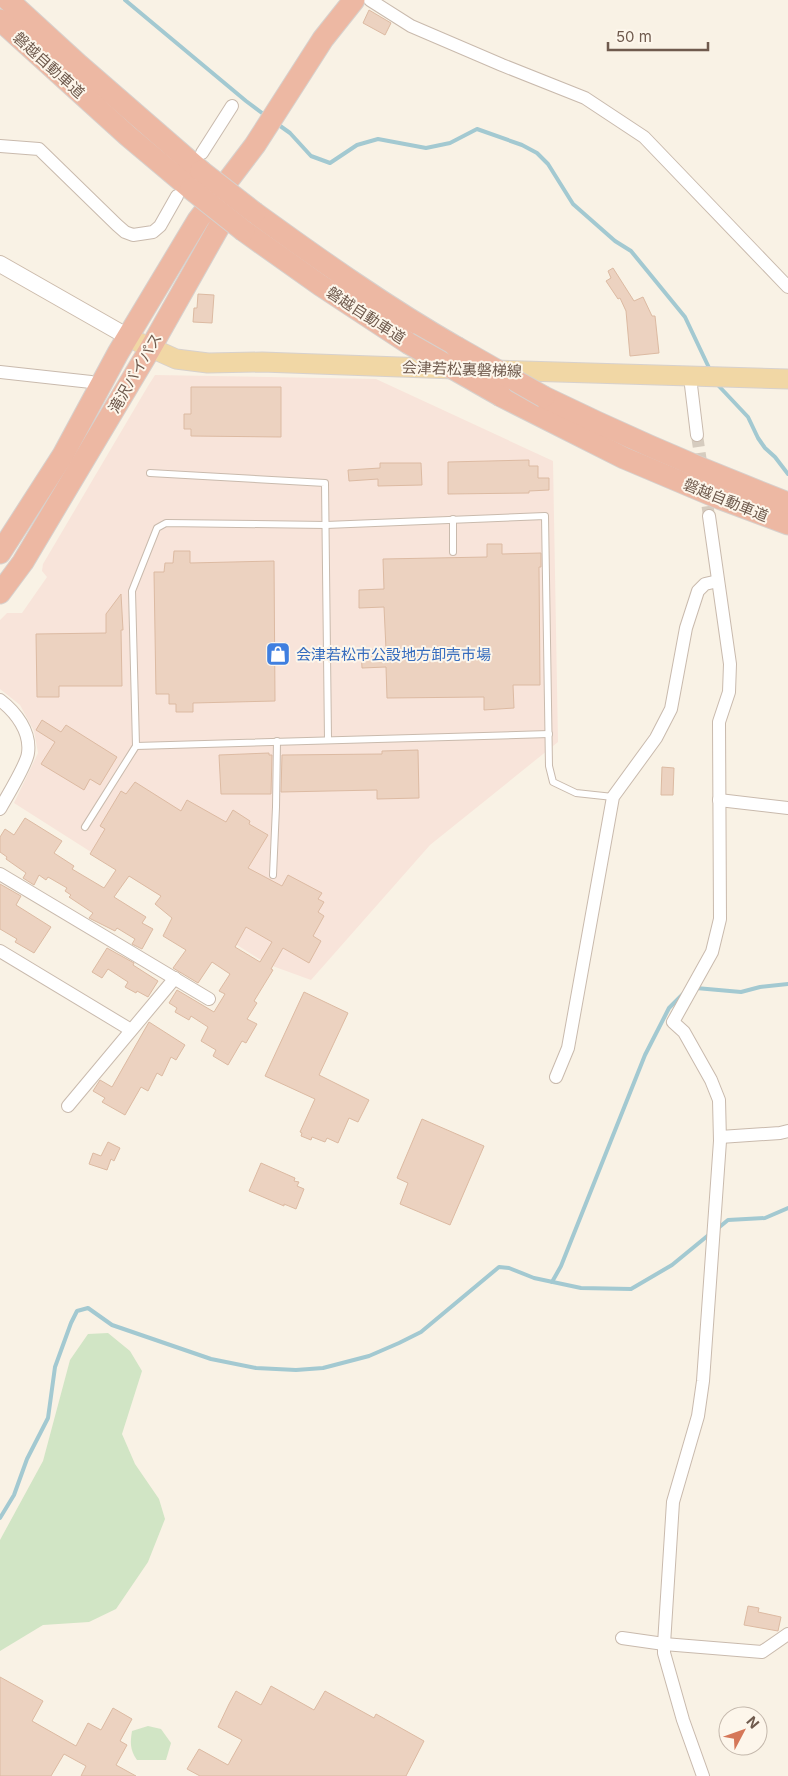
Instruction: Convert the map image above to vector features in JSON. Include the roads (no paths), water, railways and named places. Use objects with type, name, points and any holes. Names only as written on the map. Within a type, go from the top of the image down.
[{"type":"highway","name":"磐越自動車道","points":[[8,0],[92,77],[193,177],[244,231],[320,285],[408,343],[501,396],[624,458],[721,499],[788,524]]},
{"type":"highway","name":"滝沢バイパス","points":[[0,593],[23,562],[139,343],[220,225],[255,145],[323,39],[354,0]]},
{"type":"highway","name":"磐越自動車道","points":[[0,20],[128,136],[193,177],[255,212],[335,270],[426,330],[544,397],[630,438],[720,477],[788,503]]},
{"type":"highway","name":"滝沢バイパス","points":[[0,552],[63,455],[99,386],[139,343]]},
{"type":"main road","name":"会津若松裏磐梯線","points":[[139,343],[176,359],[208,363],[262,362],[788,380]]},
{"type":"street","points":[[370,0],[412,26],[585,98],[644,137],[788,287]]},
{"type":"street","points":[[0,146],[39,149],[125,232],[133,235],[153,232],[160,226],[193,177],[232,106]]},
{"type":"street","points":[[0,264],[139,343]]},
{"type":"street","points":[[0,372],[91,382]]},
{"type":"street","points":[[690,377],[698,435]]},
{"type":"street","points":[[703,1776],[683,1720],[664,1653],[664,1644],[673,1502],[698,1416],[703,1381],[720,1137],[719,1100],[711,1080],[684,1032],[673,1022],[712,952],[720,919],[719,722],[728,692],[730,664],[709,516]]},
{"type":"street","points":[[556,1077],[568,1048],[613,797],[656,738],[671,709],[686,628],[698,591],[706,584],[718,581]]},
{"type":"street","points":[[0,700],[9,706],[21,722],[28,743],[28,755],[0,809]]},
{"type":"street","points":[[720,800],[788,808]]},
{"type":"street","points":[[0,874],[210,999]]},
{"type":"street","points":[[0,951],[131,1030]]},
{"type":"street","points":[[68,1106],[175,978]]},
{"type":"street","points":[[720,1137],[788,1131]]},
{"type":"street","points":[[622,1638],[664,1644],[762,1652],[788,1634]]},
{"type":"lane","points":[[150,473],[324,483],[328,740]]},
{"type":"lane","points":[[85,827],[136,746],[132,591],[157,528],[166,523],[326,525],[545,516],[549,766],[554,782],[576,793],[613,797]]},
{"type":"lane","points":[[453,520],[453,552]]},
{"type":"lane","points":[[136,746],[549,734]]},
{"type":"lane","points":[[273,875],[276,741]]},
{"type":"waterway","points":[[125,0],[266,116]]},
{"type":"waterway","points":[[276,123],[290,133],[311,156],[330,163],[357,145],[378,139],[426,148],[450,143],[477,129],[522,145],[537,153],[548,164],[573,204],[615,241],[631,251],[685,317],[711,372]]},
{"type":"waterway","points":[[716,383],[748,417],[765,448],[775,457],[788,474]]},
{"type":"waterway","points":[[696,988],[741,992],[760,987],[788,984]]},
{"type":"waterway","points":[[552,1282],[561,1266],[645,1055],[669,1008],[683,994]]},
{"type":"waterway","points":[[717,1229],[728,1220],[765,1218],[788,1208]]},
{"type":"waterway","points":[[0,1518],[14,1495],[27,1459],[48,1418],[55,1367],[77,1311],[88,1308],[112,1325],[211,1359],[256,1368],[296,1370],[323,1368],[369,1356],[421,1332],[499,1267],[509,1268],[534,1278],[581,1288],[631,1289],[672,1265],[711,1233]]},
{"type":"tunnel","points":[[697,435],[709,516]]},
{"type":"place","name":"会津若松市公設地方卸売市場","points":[[278,654]]}]
